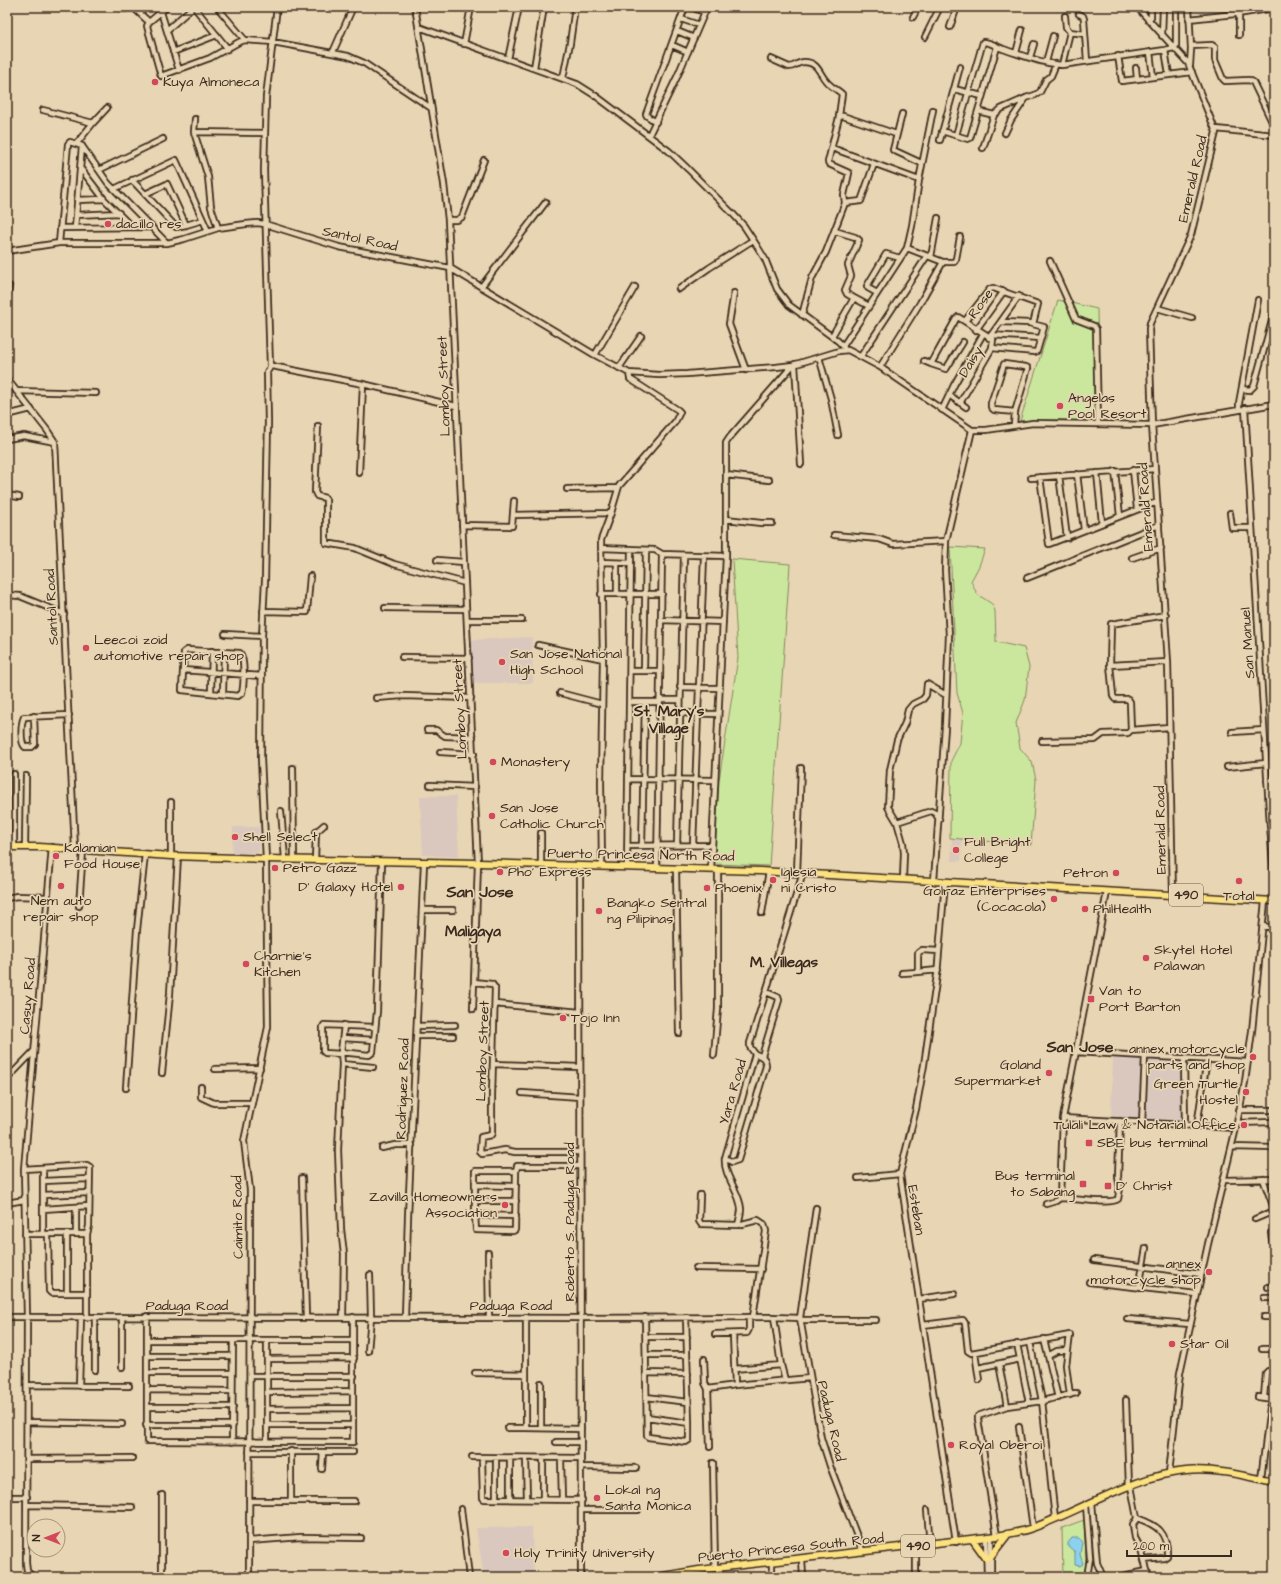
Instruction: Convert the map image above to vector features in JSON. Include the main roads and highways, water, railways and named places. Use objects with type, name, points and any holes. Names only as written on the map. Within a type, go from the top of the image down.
[{"type":"main road","name":"Puerto Princesa North Road","points":[[7,847],[52,847],[171,856],[294,860],[478,863],[769,871],[1274,901]]},
{"type":"main road","name":"Puerto Princesa South Road","points":[[657,1577],[715,1568],[956,1542],[1008,1534],[1033,1528],[1130,1486],[1169,1473],[1185,1471],[1211,1471],[1274,1480]]},
{"type":"main road","points":[[973,1540],[989,1557],[1008,1534]]},
{"type":"water","points":[[1072,1538],[1079,1538],[1082,1543],[1080,1554],[1083,1564],[1080,1566],[1075,1565],[1075,1552],[1068,1546],[1068,1543]]},
{"type":"place","name":"Kuya Almoneca","points":[[155,82]]},
{"type":"place","name":"dacillo res","points":[[108,224]]},
{"type":"place","name":"Angelas Pool Resort","points":[[1060,406]]},
{"type":"place","name":"Leecoi zoid automotive repair shop","points":[[86,648]]},
{"type":"place","name":"San Jose National High School","points":[[502,662]]},
{"type":"place","name":"Monastery","points":[[493,762]]},
{"type":"place","name":"San Jose Catholic Church","points":[[492,816]]},
{"type":"place","name":"Shell Select","points":[[235,837]]},
{"type":"place","name":"Full Bright College","points":[[956,850]]},
{"type":"place","name":"Kalamian Food House","points":[[56,856]]},
{"type":"place","name":"Petro Gazz","points":[[275,868]]},
{"type":"place","name":"Pho' Express","points":[[500,872]]},
{"type":"place","name":"Petron","points":[[1116,873]]},
{"type":"place","name":"Iglesia ni Cristo","points":[[773,880]]},
{"type":"place","name":"Total","points":[[1239,881]]},
{"type":"place","name":"Nem auto repair shop","points":[[61,886]]},
{"type":"place","name":"D' Galaxy Hotel","points":[[401,887]]},
{"type":"place","name":"Phoenix","points":[[707,888]]},
{"type":"place","name":"Golraz Enterprises (Cocacola)","points":[[1054,899]]},
{"type":"place","name":"PhilHealth","points":[[1085,909]]},
{"type":"place","name":"Bangko Sentral ng Pilipinas","points":[[599,911]]},
{"type":"place","name":"Skytel Hotel Palawan","points":[[1146,958]]},
{"type":"place","name":"Charnie's Kitchen","points":[[246,964]]},
{"type":"place","name":"Van to Port Barton","points":[[1091,999]]},
{"type":"place","name":"Tojo Inn","points":[[563,1018]]},
{"type":"place","name":"annex motorcycle parts and shop","points":[[1253,1057]]},
{"type":"place","name":"Goland Supermarket","points":[[1049,1073]]},
{"type":"place","name":"Green Turtle Hostel","points":[[1246,1092]]},
{"type":"place","name":"Tulali Law & Notarial Office","points":[[1244,1125]]},
{"type":"place","name":"SBE bus terminal","points":[[1089,1143]]},
{"type":"place","name":"Bus terminal to Sabang","points":[[1083,1184]]},
{"type":"place","name":"D' Christ","points":[[1108,1186]]},
{"type":"place","name":"Zavilla Homeowners Association","points":[[505,1205]]},
{"type":"place","name":"annex motorcycle shop","points":[[1209,1272]]},
{"type":"place","name":"Star Oil","points":[[1172,1344]]},
{"type":"place","name":"Royal Oberoi","points":[[951,1445]]},
{"type":"place","name":"Lokal ng Santa Monica","points":[[597,1498]]},
{"type":"place","name":"Holy Trinity University","points":[[506,1553]]},
{"type":"district","name":"St. Mary's Village","points":[[669,720]]},
{"type":"district","name":"San Jose","points":[[480,892]]},
{"type":"district","name":"Maligaya","points":[[473,931]]},
{"type":"district","name":"M. Villegas","points":[[784,962]]},
{"type":"district","name":"San Jose","points":[[1080,1047]]}]
